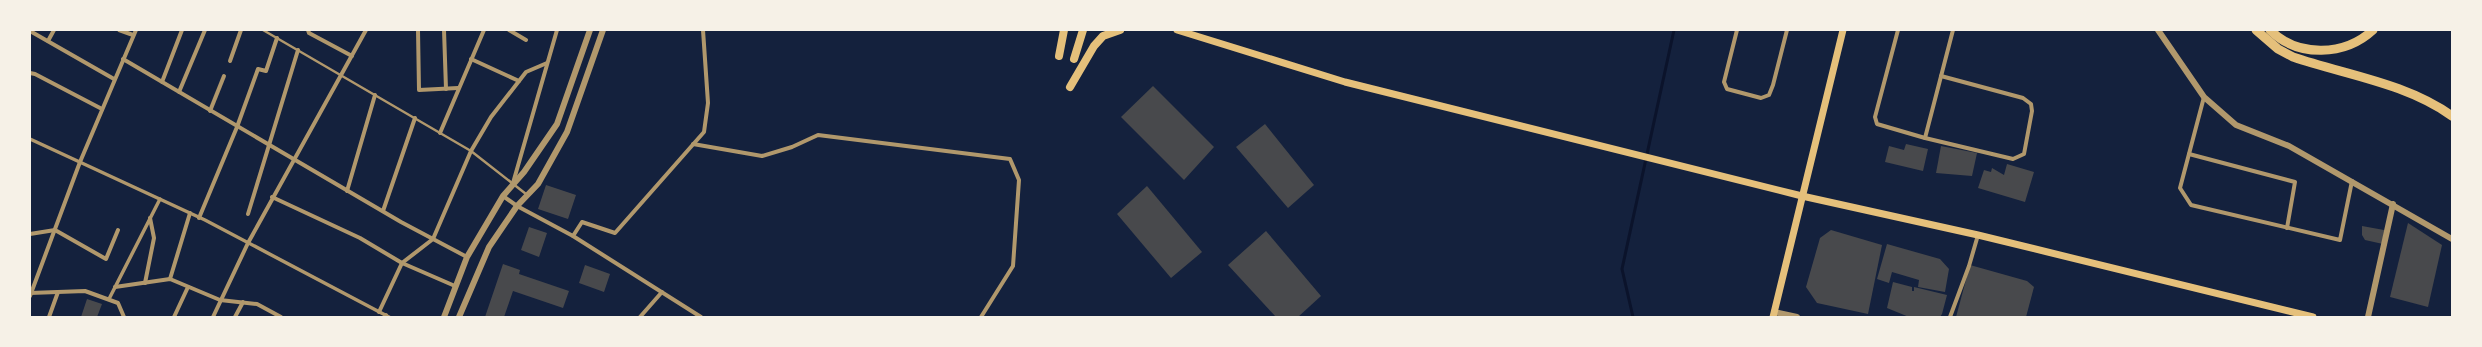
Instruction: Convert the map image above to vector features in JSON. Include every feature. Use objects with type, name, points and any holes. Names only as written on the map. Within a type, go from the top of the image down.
[{"type":"highway","points":[[2256,30],[2278,49],[2293,57],[2403,91],[2426,100],[2452,116]]},
{"type":"highway","points":[[2270,30],[2296,47],[2329,50],[2352,44],[2374,30]]},
{"type":"main road","points":[[1059,56],[1064,30]]},
{"type":"main road","points":[[1074,60],[1083,30]]},
{"type":"main road","points":[[1070,87],[1094,46],[1103,36],[1120,30]]},
{"type":"main road","points":[[1177,30],[1345,82],[1802,196],[1978,235],[2313,317]]},
{"type":"main road","points":[[1774,314],[1843,30]]},
{"type":"street","points":[[48,41],[54,30]]},
{"type":"street","points":[[119,30],[134,36]]},
{"type":"street","points":[[124,317],[118,303],[85,291],[30,294],[80,162],[136,30]]},
{"type":"street","points":[[162,82],[182,30]]},
{"type":"street","points":[[179,92],[205,30]]},
{"type":"street","points":[[230,61],[242,30]]},
{"type":"street","points":[[308,30],[309,33],[352,56]]},
{"type":"street","points":[[213,317],[248,243],[292,159],[342,75],[366,30]]},
{"type":"street","points":[[418,30],[420,90],[458,88]]},
{"type":"street","points":[[444,30],[446,89]]},
{"type":"street","points":[[440,133],[484,30]]},
{"type":"street","points":[[509,30],[526,40]]},
{"type":"street","points":[[513,183],[547,63],[558,30]]},
{"type":"street","points":[[444,317],[467,257],[503,196],[524,172],[556,124],[590,30]]},
{"type":"street","points":[[459,317],[490,247],[517,206],[538,184],[567,132],[603,30]]},
{"type":"street","points":[[573,236],[582,222],[615,233],[704,132],[708,103],[703,30]]},
{"type":"street","points":[[1737,30],[1724,82],[1727,89],[1761,98],[1768,95],[1773,85],[1787,30]]},
{"type":"street","points":[[1898,30],[1875,117],[1878,124],[1925,138],[2013,159],[2024,154],[2032,111],[2031,104],[2023,98],[1941,76]]},
{"type":"street","points":[[1925,138],[1953,30]]},
{"type":"street","points":[[2158,30],[2204,97],[2236,125],[2289,146],[2352,180],[2452,239]]},
{"type":"street","points":[[33,31],[114,79]]},
{"type":"street","points":[[199,218],[237,127],[258,69],[266,71],[277,38]]},
{"type":"street","points":[[248,214],[298,50]]},
{"type":"street","points":[[123,59],[347,191],[467,257]]},
{"type":"street","points":[[471,59],[519,81]]},
{"type":"street","points":[[379,312],[402,263],[433,239],[471,151],[491,117],[526,72],[547,63]]},
{"type":"street","points":[[30,73],[36,74],[102,109]]},
{"type":"street","points":[[210,111],[224,76]]},
{"type":"street","points":[[347,191],[375,95]]},
{"type":"street","points":[[2204,97],[2180,188],[2191,205],[2340,240],[2352,180]]},
{"type":"street","points":[[383,211],[414,118]]},
{"type":"street","points":[[693,144],[762,156],[792,147],[818,135],[1010,159],[1019,180],[1013,266],[981,317]]},
{"type":"street","points":[[30,139],[190,213],[387,316]]},
{"type":"street","points":[[2189,154],[2295,182],[2287,228]]},
{"type":"street","points":[[503,196],[517,206],[573,236],[701,317]]},
{"type":"street","points":[[272,197],[360,238],[402,263],[455,286]]},
{"type":"street","points":[[109,299],[160,199]]},
{"type":"street","points":[[2368,317],[2393,204]]},
{"type":"street","points":[[170,279],[190,213]]},
{"type":"street","points":[[145,283],[154,238],[150,218]]},
{"type":"street","points":[[30,234],[55,230],[106,259],[118,230]]},
{"type":"street","points":[[1950,317],[1969,266],[1978,235]]},
{"type":"street","points":[[115,287],[170,279],[220,300],[257,304],[281,317]]},
{"type":"street","points":[[174,317],[188,287]]},
{"type":"street","points":[[49,317],[58,292]]},
{"type":"street","points":[[640,317],[662,292]]},
{"type":"street","points":[[235,317],[243,302]]},
{"type":"street","points":[[1774,314],[1797,317]]},
{"type":"lane","points":[[263,30],[471,151],[527,195]]},
{"type":"building","points":[[1153,86],[1214,147],[1184,180],[1121,117]]},
{"type":"building","points":[[1265,124],[1314,185],[1288,208],[1236,147]]},
{"type":"building","points":[[1906,144],[1928,149],[1923,171],[1885,162],[1889,146],[1904,150]]},
{"type":"building","points":[[1941,146],[1977,153],[1972,176],[1936,173]]},
{"type":"building","points":[[2007,164],[2034,172],[2025,202],[1978,188],[1984,170],[1991,172],[1992,168],[2004,175]]},
{"type":"building","points":[[546,185],[576,195],[568,219],[538,209]]},
{"type":"building","points":[[1147,186],[1202,252],[1171,278],[1117,214]]},
{"type":"building","points":[[2408,223],[2442,245],[2428,307],[2390,297]]},
{"type":"building","points":[[2362,226],[2384,230],[2383,244],[2365,240],[2362,235]]},
{"type":"building","points":[[529,227],[547,233],[539,257],[521,250]]},
{"type":"building","points":[[1831,230],[1882,245],[1868,314],[1817,303],[1806,287],[1820,238]]},
{"type":"building","points":[[1266,231],[1321,296],[1298,317],[1276,317],[1228,265]]},
{"type":"building","points":[[1887,244],[1940,259],[1949,269],[1945,292],[1918,287],[1919,280],[1892,272],[1889,283],[1877,279]]},
{"type":"building","points":[[503,264],[520,270],[519,274],[569,291],[563,308],[513,291],[504,317],[485,317]]},
{"type":"building","points":[[585,265],[610,274],[604,292],[579,283]]},
{"type":"building","points":[[1970,265],[2027,281],[2034,287],[2026,317],[1956,317]]},
{"type":"building","points":[[1893,282],[1912,287],[1912,291],[1914,291],[1914,287],[1947,295],[1940,317],[1909,317],[1887,308]]},
{"type":"building","points":[[87,299],[102,304],[97,317],[81,317]]},
{"type":"waterway","points":[[1633,317],[1622,269],[1674,30]]}]
